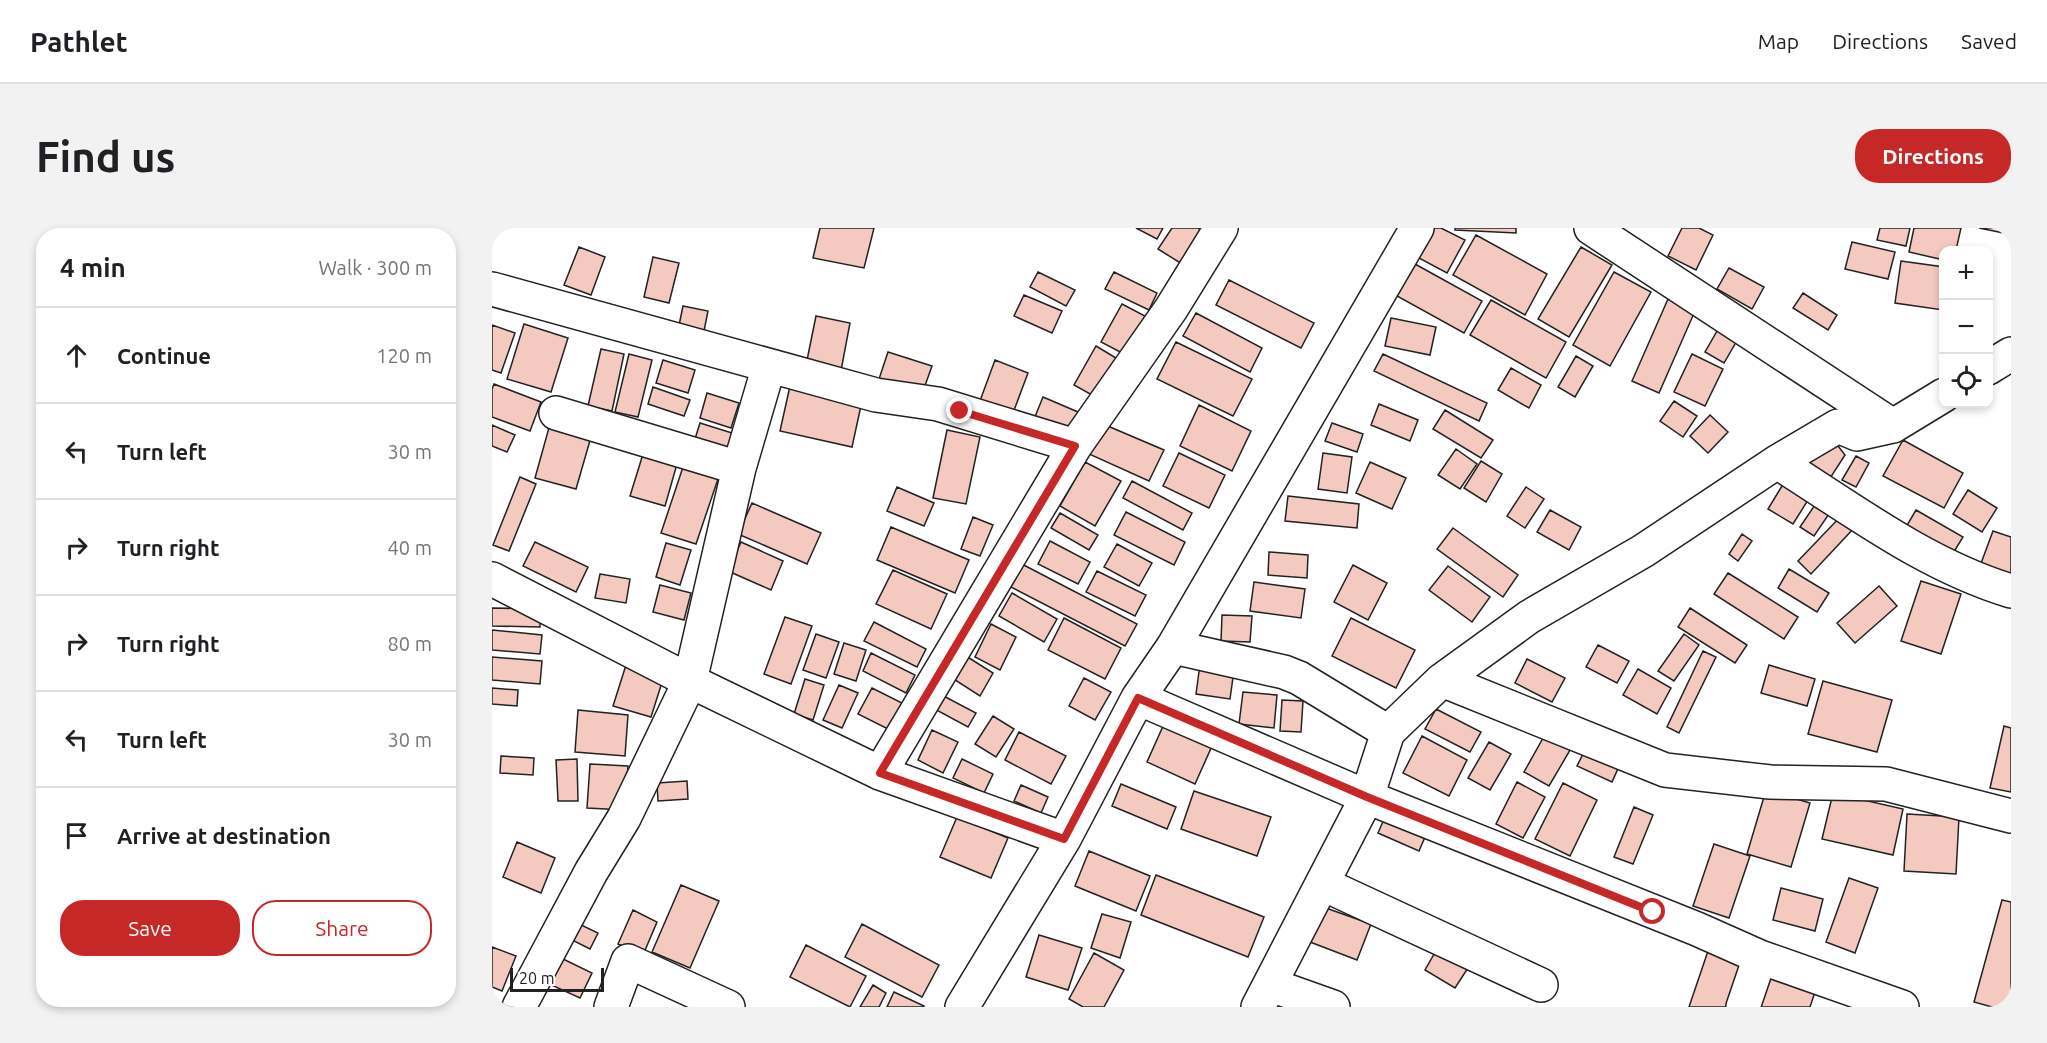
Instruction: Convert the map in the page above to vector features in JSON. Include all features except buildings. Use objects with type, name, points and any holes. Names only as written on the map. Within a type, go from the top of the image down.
[{"type":"street","points":[[880,773],[1075,446],[1171,309],[1221,228]]},
{"type":"street","points":[[962,1007],[1064,839],[1138,698],[1173,647],[1417,228]]},
{"type":"street","points":[[1591,228],[1893,426]]},
{"type":"street","points":[[492,289],[876,395],[938,404],[1075,446]]},
{"type":"street","points":[[1993,365],[2011,354]]},
{"type":"street","points":[[519,1007],[591,872],[624,818],[690,681],[739,468],[769,366]]},
{"type":"street","points":[[1333,1007],[1264,996],[1367,797],[1388,732],[1442,680],[1529,617],[1643,551],[1778,462],[1838,426],[1857,434],[1893,426],[1939,398]]},
{"type":"street","points":[[556,413],[739,468]]},
{"type":"street","points":[[1778,462],[1922,554],[1979,582],[2011,591]]},
{"type":"street","points":[[492,579],[690,681],[880,773],[1064,839]]},
{"type":"street","points":[[1173,647],[1284,672],[1299,678],[1388,732]]},
{"type":"street","points":[[1442,680],[1665,770],[1770,782],[1886,784],[2011,816]]},
{"type":"street","points":[[1138,698],[1367,797],[1760,957],[1902,1007]]},
{"type":"street","points":[[1323,884],[1540,986]]},
{"type":"street","points":[[1743,1007],[1760,957]]},
{"type":"street","points":[[611,1007],[628,961],[728,1007]]},
{"type":"route","points":[[960,411],[1075,446],[880,773],[1064,839],[1138,698],[1367,797],[1653,912]]}]
